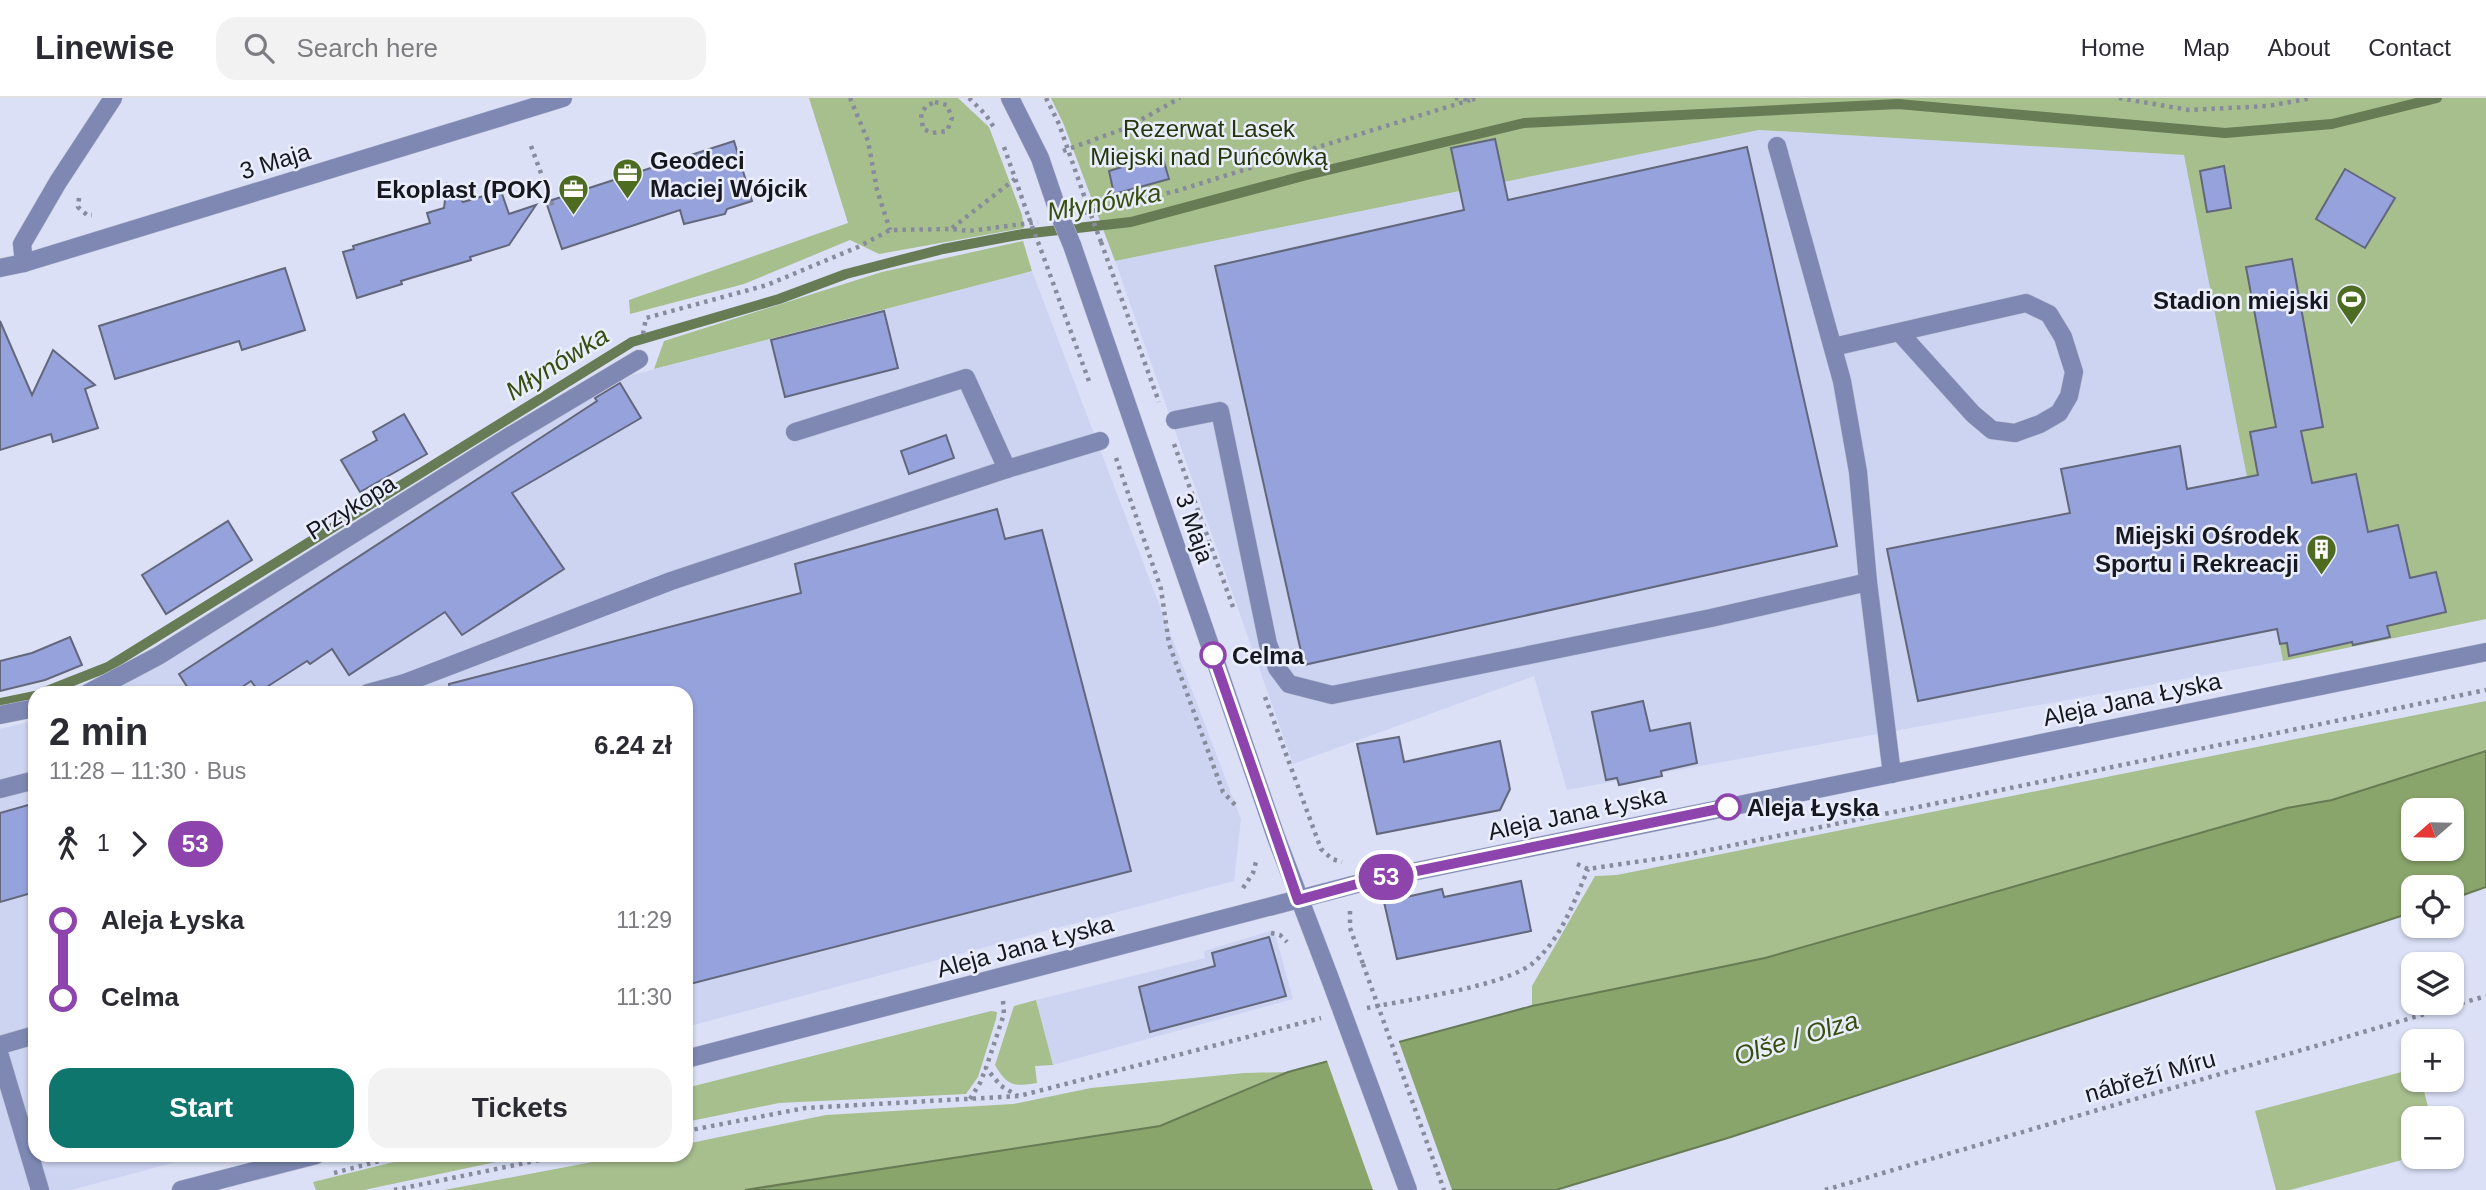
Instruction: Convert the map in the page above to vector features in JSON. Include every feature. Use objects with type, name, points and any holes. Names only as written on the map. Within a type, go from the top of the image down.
[{"type":"street","points":[[24,263],[22,243],[113,98]]},
{"type":"street","name":"3 Maja","points":[[0,268],[24,263],[563,98]]},
{"type":"street","name":"3 Maja","points":[[1010,98],[1040,158],[1072,245],[1298,900],[1408,1190]]},
{"type":"street","points":[[1777,146],[1842,381],[1858,472],[1868,582],[1892,774]]},
{"type":"street","points":[[1833,347],[2026,303],[2049,314],[2063,337],[2074,372],[2069,396],[2059,413],[2040,424],[2015,433],[1992,430],[1973,414],[1899,332]]},
{"type":"street","name":"Przykopa","points":[[101,686],[158,656],[510,436],[639,359]]},
{"type":"street","points":[[796,432],[966,378],[1007,469]]},
{"type":"street","points":[[1175,421],[1220,411],[1268,644],[1277,668],[1289,684],[1332,695],[1711,618],[1868,582]]},
{"type":"street","points":[[411,686],[671,581],[1007,469],[1106,444]]},
{"type":"street","name":"Aleja Jana Łyska","points":[[693,1057],[1368,881],[2486,652]]},
{"type":"street","points":[[0,715],[28,709]]},
{"type":"street","points":[[0,789],[28,782]]},
{"type":"street","points":[[0,1045],[28,1037]]},
{"type":"street","points":[[0,1056],[28,1150]]},
{"type":"street","points":[[32,1162],[40,1190]]},
{"type":"street","points":[[181,1190],[290,1162]]},
{"type":"path","points":[[850,98],[868,141],[877,190],[890,230]]},
{"type":"path","points":[[969,98],[986,115],[1001,139],[1091,386]]},
{"type":"path","points":[[1046,98],[1068,149],[1101,242]]},
{"type":"path","points":[[1040,158],[1126,128],[1181,98]]},
{"type":"path","points":[[1455,98],[1470,100]]},
{"type":"path","points":[[646,318],[767,285],[858,247],[890,230],[952,229],[969,232],[1061,216],[1176,191],[1477,98]]},
{"type":"path","points":[[2119,98],[2189,110],[2268,106],[2312,98]]},
{"type":"path","points":[[935,100],[947,105],[952,118],[947,131],[932,133],[923,130],[921,114],[926,106],[935,100]]},
{"type":"path","points":[[531,146],[553,206]]},
{"type":"path","points":[[952,229],[1015,179]]},
{"type":"path","points":[[79,191],[78,206],[87,215],[95,215]]},
{"type":"path","points":[[1106,444],[1161,589],[1169,644],[1223,792],[1246,816]]},
{"type":"path","points":[[1542,845],[1588,869],[1690,854],[2486,690]]},
{"type":"path","points":[[1362,1009],[1497,981],[1532,964],[1553,939],[1572,908],[1588,869]]},
{"type":"path","points":[[1257,933],[1280,935],[1287,941],[1292,952]]},
{"type":"path","points":[[1363,964],[1444,1190]]},
{"type":"path","name":"nábřeží Míru","points":[[1825,1190],[2486,996]]},
{"type":"path","points":[[970,1100],[980,1083],[1004,1014],[1003,1000]]},
{"type":"path","points":[[693,1130],[805,1108],[1019,1096],[1322,1017]]},
{"type":"path","points":[[985,1068],[1001,1086],[1019,1096]]},
{"type":"path","points":[[394,1190],[530,1162]]},
{"type":"shaded area","name":"Celma","points":[[1759,130],[2185,155],[2283,661],[1567,790],[1534,676],[1293,764],[1115,261]]},
{"type":"shaded area","points":[[1032,271],[1241,819],[1234,881],[693,1025],[693,686],[118,686],[517,438],[617,379]]},
{"type":"shaded area","points":[[28,722],[28,1162],[177,1162],[71,1190],[0,1190],[0,729]]},
{"type":"shaded area","points":[[1274,930],[1293,999],[1053,1065],[1036,1000],[1205,958],[1204,951]]},
{"type":"green space","points":[[809,98],[958,98],[989,127],[1022,215],[1024,228],[879,254],[850,240],[744,284],[630,314],[629,300],[848,223]]},
{"type":"green space","name":"Rezerwat Lasek Miejski nad Puńcówką","points":[[1051,98],[2486,98],[2486,619],[2283,661],[2184,155],[1759,130],[1115,261],[1064,125]]},
{"type":"green space","points":[[1023,241],[1032,271],[654,369],[664,341],[882,272]]},
{"type":"green space","points":[[2486,701],[2486,751],[2332,800],[2287,808],[1765,958],[1532,1006],[1532,986],[1595,876],[1617,875]]},
{"type":"green space","points":[[1036,1000],[1053,1065],[1035,1066],[1037,1083],[1017,1085],[1007,1081],[995,1065],[1014,1006]]},
{"type":"green space","points":[[991,1011],[997,1012],[978,1077],[966,1094],[779,1103],[693,1121],[693,1086]]},
{"type":"green space","points":[[1288,1072],[1160,1126],[745,1190],[444,1190],[592,1162],[693,1162],[693,1143],[826,1115],[1013,1104],[1091,1088],[1244,1073]]},
{"type":"green space","points":[[2401,1072],[2401,1092],[2424,1092],[2428,1106],[2401,1106],[2401,1160],[2290,1190],[2276,1190],[2255,1111]]},
{"type":"green space","points":[[394,1162],[496,1162],[364,1190],[316,1190],[313,1182]]},
{"type":"water","name":"Olše / Olza","points":[[2486,751],[2486,887],[2464,895],[2464,875],[2401,875],[2401,916],[1731,1137],[1556,1190],[745,1190],[1160,1126],[1288,1072],[1532,1006],[1765,958],[2287,808],[2332,800]]},
{"type":"pier","points":[[1398,1039],[1452,1190],[1373,1190],[1326,1058]]},
{"type":"building","points":[[1495,139],[1508,200],[1747,147],[1837,546],[1304,665],[1215,266],[1464,210],[1451,148]]},
{"type":"building","points":[[734,141],[752,201],[727,209],[725,214],[684,224],[680,210],[562,249],[546,202]]},
{"type":"building","points":[[1162,155],[1169,179],[1114,194],[1109,171]]},
{"type":"building","points":[[2224,166],[2231,208],[2207,212],[2200,171]]},
{"type":"building","points":[[2345,169],[2395,198],[2365,248],[2316,219]]},
{"type":"building","points":[[447,184],[463,202],[501,191],[509,214],[536,205],[509,245],[357,298],[343,252],[354,249],[353,246],[430,223],[427,213],[444,208]]},
{"type":"building","points":[[2292,259],[2323,427],[2301,431],[2312,483],[2356,474],[2368,532],[2398,525],[2410,578],[2436,572],[2446,612],[2387,626],[2390,637],[2353,645],[2352,642],[2289,656],[2287,643],[2280,644],[2277,629],[1918,701],[1887,549],[2070,513],[2061,469],[2180,446],[2187,489],[2258,475],[2250,432],[2276,427],[2246,267]]},
{"type":"building","points":[[285,268],[305,330],[242,350],[239,341],[115,379],[99,326]]},
{"type":"building","points":[[884,311],[898,368],[785,397],[771,340]]},
{"type":"building","points":[[0,321],[32,395],[53,350],[95,385],[85,389],[98,428],[53,442],[51,434],[0,450]]},
{"type":"building","points":[[620,383],[641,418],[512,493],[564,569],[462,635],[445,612],[349,675],[332,649],[310,664],[307,661],[268,686],[255,686],[251,681],[244,686],[187,686],[179,674],[597,401],[595,398]]},
{"type":"building","points":[[404,414],[427,454],[360,492],[341,460],[377,440],[373,432]]},
{"type":"building","points":[[946,435],[954,458],[909,474],[901,451]]},
{"type":"building","points":[[997,509],[1005,539],[1042,530],[1131,871],[693,983],[693,686],[449,684],[801,593],[795,564]]},
{"type":"building","points":[[228,521],[252,560],[166,614],[142,575]]},
{"type":"building","points":[[70,637],[82,665],[45,680],[0,691],[0,661],[32,653]]},
{"type":"building","points":[[1643,701],[1650,731],[1690,723],[1697,763],[1661,771],[1662,776],[1619,785],[1617,778],[1606,780],[1592,712]]},
{"type":"building","points":[[1399,737],[1404,762],[1500,741],[1510,789],[1500,810],[1377,834],[1357,744]]},
{"type":"building","points":[[28,805],[28,894],[0,902],[0,813]]},
{"type":"building","points":[[1521,881],[1531,931],[1397,959],[1384,902],[1442,889],[1444,897]]},
{"type":"building","points":[[1269,937],[1286,996],[1150,1032],[1139,987],[1215,966],[1212,953]]},
{"type":"waterway","name":"Młynówka","points":[[60,686],[108,667],[632,342],[779,299],[846,274],[943,249],[1023,234],[1131,222],[1303,176],[1524,123],[1898,104],[2225,133],[2332,124],[2437,98]]},
{"type":"waterway","name":"Młynówka","points":[[0,703],[28,697]]},
{"type":"bus line","name":"53","points":[[1213,655],[1298,900],[1368,881],[1728,807]]},
{"type":"place","name":"Geodeci Maciej Wójcik","points":[[627,201]]},
{"type":"place","name":"Ekoplast (POK)","points":[[574,216]]},
{"type":"place","name":"Stadion miejski","points":[[2352,327]]},
{"type":"place","name":"Miejski Ośrodek Sportu i Rekreacji","points":[[2322,576]]},
{"type":"place","name":"Celma","points":[[1213,655]]},
{"type":"place","name":"Aleja Łyska","points":[[1728,807]]}]
